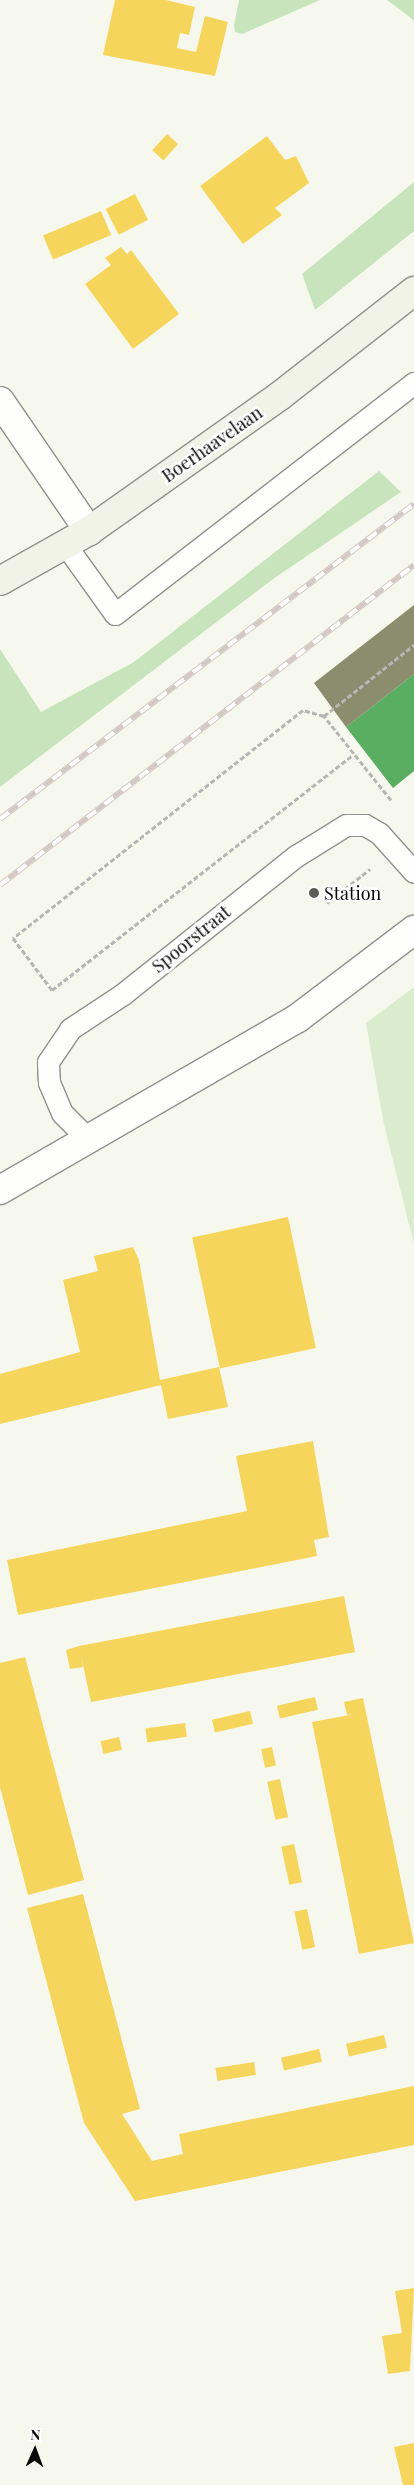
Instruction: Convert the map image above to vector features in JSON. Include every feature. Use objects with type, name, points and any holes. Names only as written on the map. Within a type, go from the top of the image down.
[{"type":"street","name":"Boerhaavelaan","points":[[0,581],[67,547],[90,531],[281,396],[414,291]]},
{"type":"street","points":[[0,402],[90,531]]},
{"type":"street","points":[[0,1190],[87,1138],[298,1018],[414,930]]},
{"type":"lane","points":[[67,547],[115,614],[414,383]]},
{"type":"lane","name":"Spoorstraat","points":[[87,1138],[62,1113],[48,1084],[48,1062],[70,1029],[122,994],[296,856],[346,825],[365,825],[396,848],[414,872]]},
{"type":"path","points":[[324,716],[414,645]]},
{"type":"path","points":[[353,755],[52,990],[13,938],[303,710],[324,716],[353,755],[396,806]]},
{"type":"green space","points":[[239,0],[320,0],[242,34],[235,32],[234,25]]},
{"type":"green space","points":[[387,0],[414,0],[414,21],[406,14]]},
{"type":"green space","points":[[414,182],[414,231],[315,310],[302,274]]},
{"type":"green space","points":[[379,471],[401,492],[273,579],[0,787],[0,649],[41,712],[134,662]]},
{"type":"green space","points":[[414,987],[414,1244],[384,1125],[366,1023]]},
{"type":"building: Homes","points":[[115,0],[166,0],[195,7],[189,35],[180,33],[177,48],[196,52],[205,16],[228,22],[215,76],[103,55]]},
{"type":"building: Homes","points":[[167,134],[178,144],[163,160],[152,150]]},
{"type":"building: Homes","points":[[267,136],[285,160],[296,156],[309,183],[275,208],[282,215],[243,244],[200,186]]},
{"type":"building: Homes","points":[[135,194],[148,220],[119,235],[106,209]]},
{"type":"building: Homes","points":[[101,211],[111,235],[53,260],[43,236]]},
{"type":"building: Homes","points":[[121,247],[127,254],[131,250],[179,314],[133,349],[85,284],[111,265],[105,258]]},
{"type":"building: Homes","points":[[288,1217],[316,1348],[220,1368],[192,1237]]},
{"type":"building: Homes","points":[[133,1247],[139,1260],[160,1380],[219,1367],[228,1407],[168,1419],[161,1385],[0,1424],[0,1374],[80,1352],[63,1280],[98,1271],[94,1256]]},
{"type":"building: Homes","points":[[313,1441],[329,1537],[314,1540],[317,1556],[18,1615],[7,1560],[247,1511],[236,1456]]},
{"type":"building: Homes","points":[[344,1596],[355,1652],[91,1702],[81,1656],[83,1667],[70,1669],[66,1650],[79,1646]]},
{"type":"building: Homes","points":[[25,1657],[84,1880],[28,1895],[0,1787],[0,1663]]},
{"type":"building: Homes","points":[[315,1697],[318,1710],[280,1718],[277,1706]]},
{"type":"building: Homes","points":[[363,1698],[414,1943],[359,1954],[312,1722],[355,1714],[347,1715],[344,1702]]},
{"type":"building: Homes","points":[[250,1711],[253,1724],[215,1732],[212,1720]]},
{"type":"building: Homes","points":[[185,1723],[187,1737],[147,1742],[145,1729]]},
{"type":"building: Homes","points":[[119,1737],[122,1750],[103,1754],[100,1741]]},
{"type":"building: Homes","points":[[272,1747],[276,1766],[265,1768],[261,1749]]},
{"type":"building: Homes","points":[[280,1779],[288,1817],[275,1820],[267,1782]]},
{"type":"building: Homes","points":[[294,1844],[302,1882],[289,1885],[281,1847]]},
{"type":"building: Homes","points":[[83,1894],[140,2109],[122,2114],[152,2161],[183,2154],[179,2134],[414,2086],[414,2145],[135,2201],[84,2123],[27,1908]]},
{"type":"building: Homes","points":[[307,1909],[315,1947],[302,1950],[294,1912]]},
{"type":"building: Homes","points":[[384,2035],[387,2048],[349,2056],[346,2044]]},
{"type":"building: Homes","points":[[319,2049],[322,2062],[284,2070],[281,2058]]},
{"type":"building: Homes","points":[[254,2062],[256,2075],[218,2081],[215,2068]]},
{"type":"building: Homes","points":[[414,2288],[410,2371],[388,2374],[382,2336],[402,2333],[395,2291]]},
{"type":"building: Homes","points":[[414,2443],[414,2485],[403,2485],[394,2447]]},
{"type":"building: Public","points":[[414,674],[414,771],[393,788],[346,727]]},
{"type":"building: Industry","points":[[414,605],[414,674],[346,727],[314,683]]},
{"type":"railway","points":[[0,819],[414,504]]},
{"type":"railway","points":[[0,885],[414,565]]},
{"type":"place","name":"Station","points":[[314,893]]}]
